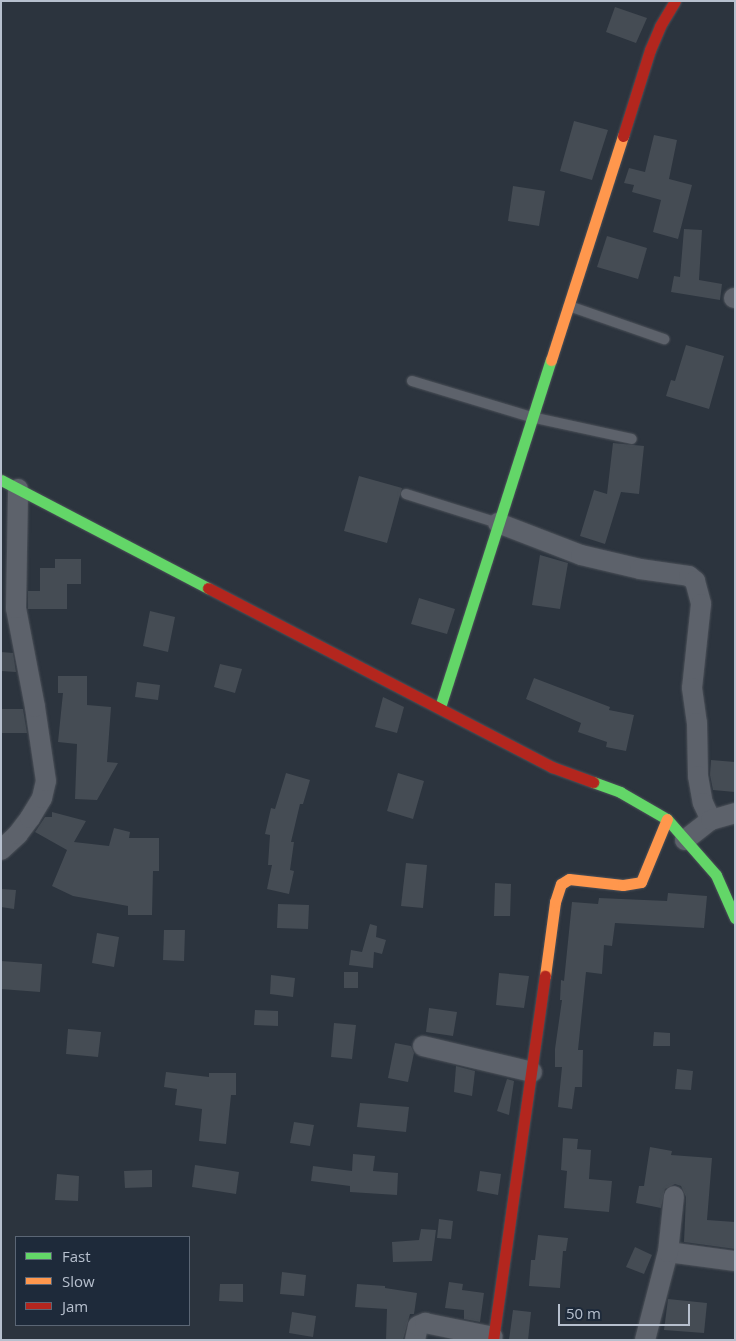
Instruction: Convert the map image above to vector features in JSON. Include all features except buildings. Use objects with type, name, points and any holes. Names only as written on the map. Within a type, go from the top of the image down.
[{"type":"street","points":[[440,707],[531,417],[650,50],[660,26],[675,1]]},
{"type":"street","points":[[10,485],[440,707],[552,767],[620,792],[667,819],[716,874],[735,918]]},
{"type":"street","points":[[1,850],[18,834],[30,818],[42,798],[46,781],[35,707],[16,608],[10,485]]},
{"type":"street","points":[[498,523],[582,555],[640,569],[689,576],[695,581],[701,604],[692,688],[697,723],[698,776],[703,803],[710,820]]},
{"type":"street","points":[[685,840],[710,820],[735,813]]},
{"type":"street","points":[[415,1340],[418,1326],[425,1323],[493,1339],[555,902],[561,884],[570,879],[623,886],[641,882],[647,872],[667,819]]},
{"type":"street","points":[[423,1046],[532,1072]]},
{"type":"street","points":[[645,1340],[668,1252],[674,1196]]},
{"type":"street","points":[[668,1252],[735,1261]]},
{"type":"lane","points":[[568,306],[664,338]]},
{"type":"lane","points":[[412,381],[531,417],[632,439]]},
{"type":"lane","points":[[406,494],[498,523]]},
{"type":"traffic: fast","points":[[440,707],[551,360]]},
{"type":"traffic: fast","points":[[1,480],[208,588]]},
{"type":"traffic: fast","points":[[593,782],[620,792],[667,819],[716,875],[735,918]]},
{"type":"traffic: slow","points":[[551,360],[623,136]]},
{"type":"traffic: slow","points":[[545,976],[555,902],[561,884],[569,879],[623,885],[641,882],[667,819]]},
{"type":"traffic: jam","points":[[623,136],[650,50],[660,26],[675,1]]},
{"type":"traffic: jam","points":[[208,588],[552,767],[593,782]]},
{"type":"traffic: jam","points":[[493,1340],[545,976]]}]
